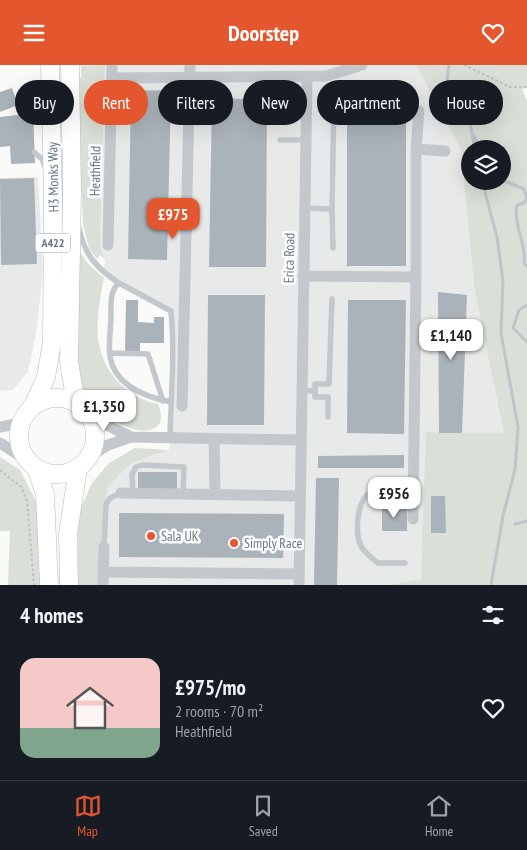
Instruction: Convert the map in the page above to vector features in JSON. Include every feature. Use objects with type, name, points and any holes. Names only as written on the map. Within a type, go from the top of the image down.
[{"type":"main road","name":"H3 Monks Way","points":[[70,70],[72,191],[69,362],[76,403]]},
{"type":"main road","name":"H3 Monks Way","points":[[33,406],[46,377],[52,342],[53,197],[50,76]]},
{"type":"main road","points":[[48,585],[45,494],[18,441],[20,423],[33,406],[44,400],[55,398],[76,403],[89,417],[95,439],[84,462],[68,534],[69,585]]},
{"type":"main road","points":[[31,464],[52,475],[70,473],[84,462]]},
{"type":"street","name":"Heathfield","points":[[108,245],[112,65]]},
{"type":"street","points":[[112,78],[190,70],[326,76],[361,65]]},
{"type":"street","points":[[177,404],[190,70]]},
{"type":"street","name":"Erica Road","points":[[299,580],[307,76]]},
{"type":"street","points":[[413,519],[416,149],[418,125]]},
{"type":"street","points":[[416,149],[445,151]]},
{"type":"street","points":[[303,276],[416,277]]},
{"type":"street","points":[[89,417],[131,437]]},
{"type":"street","points":[[0,427],[20,423]]},
{"type":"street","points":[[84,462],[108,445],[131,437],[301,440]]},
{"type":"street","points":[[214,439],[215,494]]},
{"type":"street","points":[[0,443],[31,464]]},
{"type":"street","points":[[127,493],[300,496]]},
{"type":"street","points":[[104,547],[104,585]]},
{"type":"street","points":[[104,572],[299,580]]},
{"type":"lane","points":[[333,248],[334,125]]},
{"type":"lane","points":[[280,140],[306,141]]},
{"type":"lane","points":[[34,152],[42,159],[53,197]]},
{"type":"lane","points":[[72,191],[82,243],[89,257],[104,274],[170,311],[177,404],[170,438]]},
{"type":"lane","points":[[304,208],[332,209]]},
{"type":"lane","points":[[119,283],[112,295],[110,353],[117,375],[130,387],[148,397],[177,404]]},
{"type":"lane","points":[[328,417],[328,397],[315,397],[315,384],[329,384],[332,299]]},
{"type":"lane","points":[[110,353],[148,354],[163,401]]},
{"type":"lane","points":[[302,390],[315,391]]},
{"type":"lane","points":[[104,547],[104,511],[106,504],[110,498],[127,493],[136,467],[142,465],[184,467],[183,494]]},
{"type":"lane","points":[[405,563],[378,563],[362,547],[358,529],[361,503],[370,492],[389,487],[413,486]]},
{"type":"path","points":[[464,65],[510,87],[527,87]]},
{"type":"path","points":[[0,471],[21,487],[27,501],[34,585]]},
{"type":"shaded area","points":[[105,65],[416,65],[429,90],[429,125],[448,125],[461,150],[461,190],[465,190],[474,286],[505,433],[427,432],[421,579],[388,585],[103,585],[104,511],[108,487],[131,463],[169,450],[171,311],[104,274],[105,259],[100,246],[103,125],[148,125],[148,80],[105,80]]},
{"type":"shaded area","points":[[105,65],[105,80],[84,80],[84,125],[103,125],[100,246],[105,259],[100,255],[97,259],[89,248],[83,224],[77,78],[81,78],[81,66]]},
{"type":"shaded area","points":[[416,65],[527,65],[527,87],[522,90],[527,101],[527,585],[388,585],[421,579],[426,432],[504,433],[474,286],[465,190],[511,190],[511,140],[461,140],[461,150],[448,125],[503,125],[503,80],[429,80],[429,90]]},
{"type":"shaded area","points":[[38,177],[43,271],[36,333],[28,372],[13,390],[0,391],[0,178]]},
{"type":"shaded area","points":[[77,247],[87,263],[104,278],[98,320],[98,336],[106,365],[112,375],[127,390],[147,401],[158,404],[161,418],[157,427],[147,430],[134,429],[119,424],[92,404],[84,391],[79,375],[75,339]]},
{"type":"shaded area","points":[[135,448],[169,450],[131,463],[108,487],[104,511],[103,585],[78,585],[78,514],[92,483],[109,463]]},
{"type":"shaded area","points":[[0,457],[20,470],[37,503],[40,585],[8,585],[10,531],[0,531]]},
{"type":"building","points":[[12,88],[15,96],[15,106],[0,112],[0,92]]},
{"type":"building","points":[[158,90],[158,125],[170,125],[167,260],[128,259],[130,125],[148,125],[148,91]]},
{"type":"building","points":[[233,99],[243,99],[243,125],[267,125],[266,267],[209,267],[212,125],[233,125]]},
{"type":"building","points":[[15,115],[15,125],[33,125],[35,163],[11,164],[10,146],[0,147],[0,117]]},
{"type":"building","points":[[347,125],[406,125],[406,266],[347,266]]},
{"type":"building","points":[[34,178],[37,264],[1,265],[0,179]]},
{"type":"building","points":[[438,292],[467,295],[462,433],[439,433]]},
{"type":"building","points":[[208,295],[265,295],[264,425],[207,425]]},
{"type":"building","points":[[126,300],[138,300],[138,322],[154,323],[154,317],[164,317],[164,343],[140,343],[140,352],[125,352]]},
{"type":"building","points":[[348,300],[406,300],[404,434],[347,433]]},
{"type":"building","points":[[404,455],[404,468],[318,468],[318,456]]},
{"type":"building","points":[[138,472],[177,472],[177,490],[138,489]]},
{"type":"building","points":[[316,478],[339,478],[337,585],[314,585]]},
{"type":"building","points":[[431,496],[445,496],[446,533],[431,533]]},
{"type":"building","points":[[382,508],[407,508],[407,531],[382,531]]},
{"type":"building","points":[[119,513],[284,514],[283,558],[119,557]]},
{"type":"waterway","points":[[449,65],[447,79],[468,112],[473,140]]},
{"type":"waterway","points":[[474,136],[476,140]]},
{"type":"waterway","points":[[511,184],[524,189],[527,198],[524,203],[517,205],[516,213],[524,249],[524,264],[527,266]]},
{"type":"waterway","points":[[484,190],[497,237],[503,281],[501,333],[518,427],[515,469],[503,516],[491,585]]},
{"type":"waterway","points":[[527,305],[519,310],[513,328],[527,342]]},
{"type":"waterway","points":[[515,524],[527,521]]},
{"type":"place","name":"Sala UK","points":[[151,536]]},
{"type":"place","name":"Simply Race","points":[[234,543]]}]
